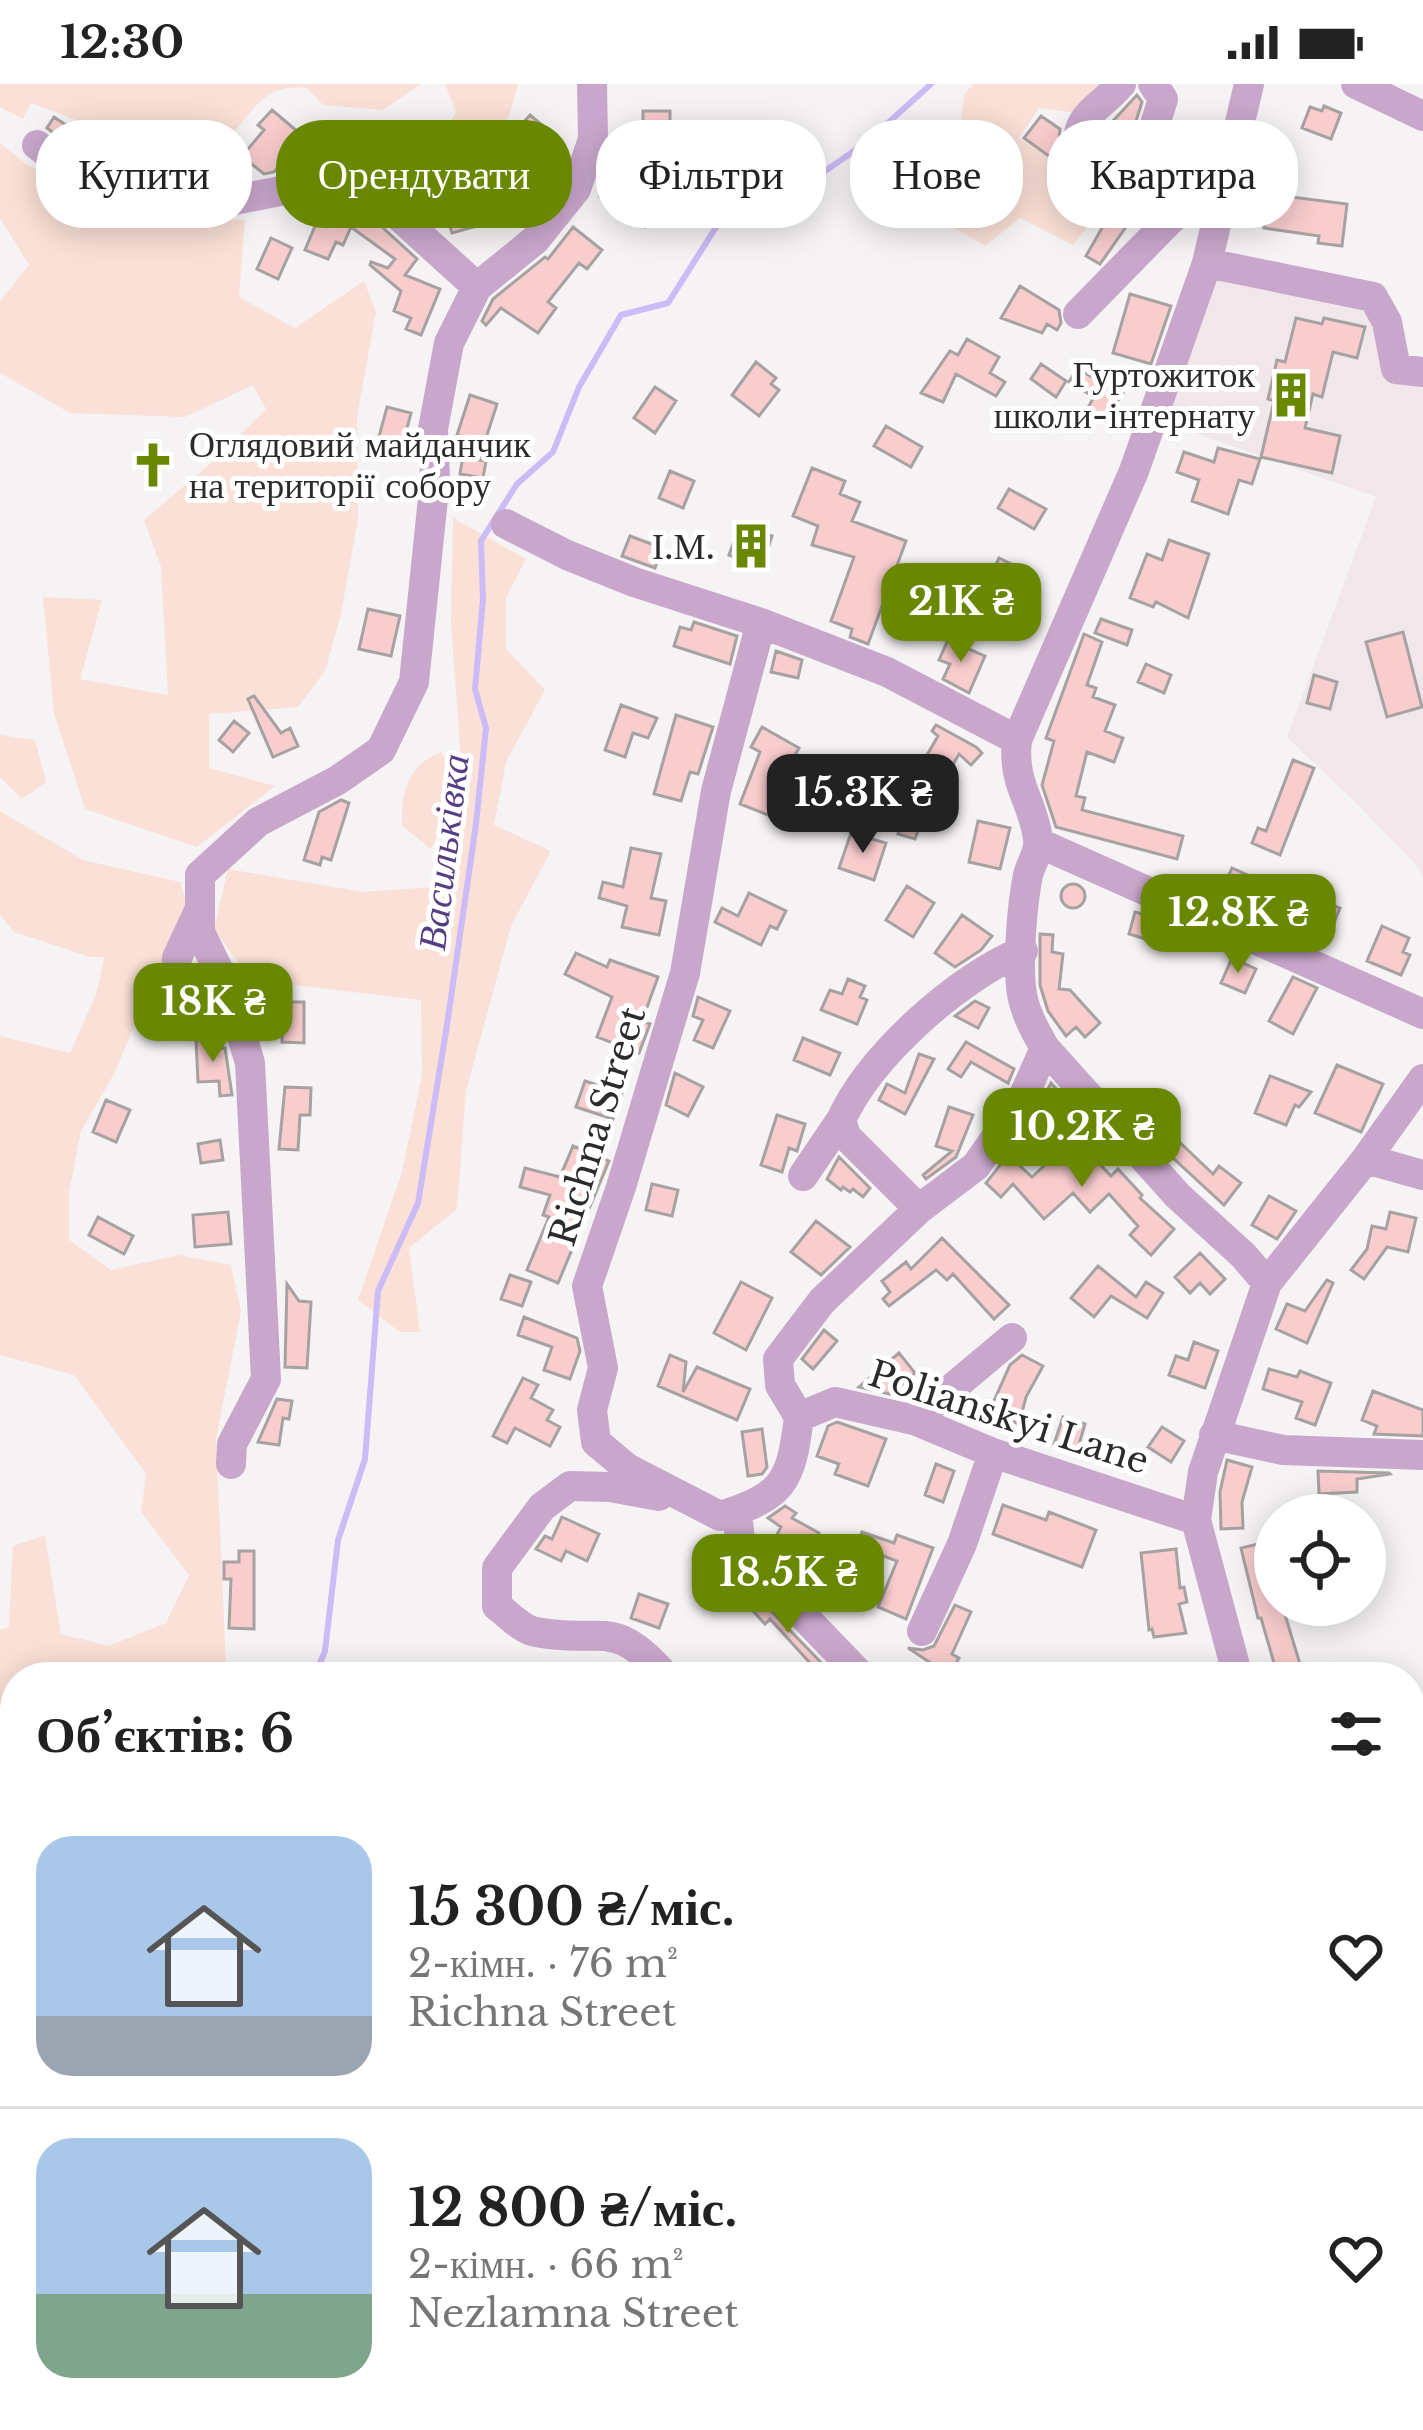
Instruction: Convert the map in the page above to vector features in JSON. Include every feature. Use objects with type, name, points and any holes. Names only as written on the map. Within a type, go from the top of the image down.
[{"type":"street","points":[[231,1464],[232,1444],[266,1378],[250,1063],[230,992],[200,932],[200,875],[258,822],[338,780],[381,750],[413,682],[435,478],[433,429],[449,344],[477,287],[535,240],[576,188],[593,140],[592,84]]},
{"type":"street","points":[[1083,120],[1121,84]]},
{"type":"street","points":[[1153,84],[1163,99],[1156,120]]},
{"type":"street","points":[[1237,120],[1249,84]]},
{"type":"street","points":[[1356,84],[1423,116]]},
{"type":"street","points":[[252,197],[305,186],[380,199],[477,287]]},
{"type":"street","points":[[1078,314],[1167,228]]},
{"type":"street","points":[[1212,228],[1207,263],[1134,471],[1018,740],[1016,776],[1039,843],[1028,874],[1021,988],[1028,1019],[1045,1048],[1178,1196],[1267,1282]]},
{"type":"street","points":[[1207,263],[1373,296],[1388,322],[1396,369],[1423,373]]},
{"type":"street","points":[[506,524],[634,582],[887,671],[1018,740]]},
{"type":"street","name":"Richna Street","points":[[737,1511],[720,1516],[627,1468],[596,1442],[592,1410],[603,1368],[587,1286],[685,973],[716,791],[761,623]]},
{"type":"street","points":[[1039,843],[1423,1014]]},
{"type":"street","points":[[169,1021],[177,958],[200,908]]},
{"type":"street","points":[[802,1176],[841,1120],[854,1091],[911,1027],[1001,960],[1022,951]]},
{"type":"street","points":[[848,1662],[763,1574],[740,1541],[737,1511],[765,1502],[793,1466],[800,1417],[780,1384],[778,1359],[822,1301],[920,1208],[976,1166],[1021,1102],[1045,1048]]},
{"type":"street","points":[[1234,1662],[1196,1520],[1214,1435],[1267,1282],[1423,1079]]},
{"type":"street","points":[[841,1120],[846,1136],[920,1208]]},
{"type":"street","points":[[1366,1159],[1423,1175]]},
{"type":"street","points":[[914,1420],[1012,1338]]},
{"type":"street","name":"Polianskyi Lane","points":[[800,1417],[835,1402],[914,1420],[993,1454],[1196,1520]]},
{"type":"street","points":[[1214,1435],[1283,1450],[1423,1455]]},
{"type":"street","points":[[922,1631],[962,1544],[993,1454]]},
{"type":"street","points":[[652,1662],[641,1649],[611,1635],[531,1632],[497,1606],[497,1568],[542,1507],[570,1486],[610,1487],[694,1503]]},
{"type":"shaded area","points":[[0,84],[421,84],[383,110],[323,105],[307,88],[280,90],[261,101],[244,120],[76,120],[31,103],[23,119],[0,107]]},
{"type":"shaded area","points":[[445,84],[518,84],[506,120],[451,120],[456,112]]},
{"type":"shaded area","points":[[973,84],[1100,84],[1077,113],[1039,108],[1023,132],[1023,120],[961,120],[964,95]]},
{"type":"shaded area","points":[[1023,140],[1047,153],[1047,228],[1087,228],[1073,245],[1023,220]]},
{"type":"shaded area","points":[[0,143],[36,169],[36,228],[244,228],[239,297],[295,328],[364,281],[376,312],[357,417],[358,519],[325,671],[298,707],[209,714],[209,768],[275,786],[197,847],[85,809],[54,713],[43,597],[102,600],[80,679],[168,695],[161,567],[144,520],[266,409],[253,385],[185,417],[70,413],[0,373],[0,301],[29,265],[0,218]]},
{"type":"shaded area","points":[[955,228],[1008,228],[985,246]]},
{"type":"shaded area","points":[[1217,261],[1382,292],[1402,361],[1423,363],[1423,878],[1419,868],[1287,737],[1376,497],[1164,422]]},
{"type":"shaded area","points":[[453,518],[526,559],[506,598],[506,649],[545,690],[506,762],[494,825],[551,851],[511,926],[466,1091],[457,1209],[409,1248],[420,1332],[400,1332],[358,1300],[402,1172],[422,1075],[421,1000],[251,980],[214,929],[228,869],[363,892],[433,887],[465,811],[451,625]]},
{"type":"shaded area","points":[[0,735],[35,740],[46,782],[22,799],[0,777]]},
{"type":"shaded area","points":[[441,752],[459,790],[431,849],[402,826],[403,802],[413,773]]},
{"type":"shaded area","points":[[0,811],[83,860],[180,882],[186,900],[115,1072],[81,1131],[69,1192],[69,1240],[111,1270],[179,1255],[231,1265],[241,1311],[216,1439],[226,1662],[0,1662],[0,1630],[9,1627],[13,1546],[45,1535],[61,1634],[109,1646],[166,1623],[189,1575],[141,1512],[146,1474],[74,1375],[0,1355],[0,1036],[70,1053],[97,992],[104,957],[90,957],[14,932],[0,915]]},
{"type":"building","points":[[1137,95],[1142,102],[1136,120],[1114,120]]},
{"type":"building","points":[[1324,106],[1341,113],[1331,139],[1302,128],[1310,107],[1322,111]]},
{"type":"building","points":[[272,110],[284,120],[276,120],[274,172],[264,174],[252,164],[252,144],[264,130],[258,125]]},
{"type":"building","points":[[643,111],[670,111],[670,120],[643,120]]},
{"type":"building","points":[[1041,116],[1047,120],[1047,155],[1024,138]]},
{"type":"building","points":[[1298,198],[1347,204],[1342,246],[1318,243],[1319,236],[1264,228],[1298,228]]},
{"type":"building","points":[[573,227],[602,250],[587,269],[579,263],[548,302],[556,308],[538,333],[501,308],[486,325],[482,321],[493,299],[548,259]]},
{"type":"building","points":[[314,228],[351,228],[343,245],[336,242],[328,259],[305,250]]},
{"type":"building","points":[[352,228],[383,228],[417,259],[405,275],[440,289],[421,335],[406,329],[411,318],[394,311],[401,291],[370,265],[388,268],[395,259]]},
{"type":"building","points":[[1102,228],[1125,228],[1100,264],[1086,256]]},
{"type":"building","points":[[271,238],[292,248],[278,279],[257,269]]},
{"type":"building","points":[[1020,286],[1059,310],[1057,330],[1047,324],[1042,333],[1001,318]]},
{"type":"building","points":[[1130,294],[1171,306],[1151,364],[1113,353]]},
{"type":"building","name":"Гуртожиток школи-інтернату","points":[[1296,318],[1322,324],[1324,318],[1365,327],[1357,358],[1333,352],[1322,397],[1313,394],[1305,428],[1340,436],[1332,473],[1261,457],[1274,401],[1268,399],[1277,360],[1285,362]]},
{"type":"building","points":[[967,339],[999,357],[990,373],[1005,382],[996,396],[956,374],[943,402],[921,393],[950,351],[958,355]]},
{"type":"building","points":[[756,362],[776,378],[771,384],[779,390],[759,416],[732,395]]},
{"type":"building","points":[[1041,364],[1066,381],[1056,397],[1031,379]]},
{"type":"building","points":[[1077,369],[1123,393],[1115,405],[1127,413],[1117,429],[1087,409],[1094,397],[1069,382]]},
{"type":"building","points":[[655,387],[676,401],[655,433],[634,418]]},
{"type":"building","points":[[470,395],[497,404],[479,460],[486,461],[483,478],[460,474],[466,438],[457,435]]},
{"type":"building","points":[[387,407],[411,413],[401,451],[377,444]]},
{"type":"building","points":[[886,426],[922,447],[911,467],[874,446]]},
{"type":"building","points":[[1218,448],[1260,459],[1252,484],[1239,480],[1228,514],[1192,501],[1199,480],[1177,472],[1184,452],[1214,462]]},
{"type":"building","points":[[812,468],[845,481],[840,494],[860,502],[852,521],[906,541],[868,644],[850,637],[852,629],[831,621],[854,557],[812,545],[818,526],[793,516]]},
{"type":"building","points":[[670,471],[694,481],[683,508],[659,498]]},
{"type":"building","points":[[1009,489],[1046,509],[1034,529],[998,508]]},
{"type":"building","name":"І.М.","points":[[740,525],[772,536],[762,567],[729,555]]},
{"type":"building","points":[[630,536],[662,548],[655,568],[622,556]]},
{"type":"building","points":[[1169,540],[1209,554],[1188,618],[1156,602],[1153,607],[1130,598],[1147,554],[1162,560]]},
{"type":"building","points":[[999,558],[1034,575],[1009,626],[975,609]]},
{"type":"building","points":[[368,609],[400,616],[391,656],[359,649]]},
{"type":"building","points":[[1101,619],[1132,630],[1127,645],[1095,633]]},
{"type":"building","points":[[694,622],[737,636],[730,664],[674,646],[680,627],[691,630]]},
{"type":"building","points":[[1403,632],[1422,707],[1387,717],[1366,642]]},
{"type":"building","points":[[1084,634],[1102,642],[1087,685],[1096,688],[1093,697],[1115,705],[1105,731],[1123,738],[1114,762],[1087,752],[1076,796],[1085,798],[1082,810],[1183,836],[1177,859],[1056,827],[1042,785],[1054,741],[1046,738]]},
{"type":"building","points":[[948,640],[985,656],[969,693],[943,679],[950,664],[939,660]]},
{"type":"building","points":[[776,651],[802,660],[798,678],[771,672]]},
{"type":"building","points":[[1146,664],[1171,675],[1164,693],[1138,682]]},
{"type":"building","points":[[1314,675],[1337,682],[1330,709],[1307,703]]},
{"type":"building","points":[[254,696],[281,733],[290,728],[298,746],[273,757],[248,699]]},
{"type":"building","points":[[621,705],[657,718],[648,738],[633,733],[625,757],[605,750]]},
{"type":"building","points":[[676,715],[713,727],[698,774],[690,772],[681,801],[654,794]]},
{"type":"building","points":[[234,721],[249,733],[233,752],[219,740]]},
{"type":"building","points":[[936,725],[982,753],[971,765],[959,754],[951,768],[927,755],[938,736],[932,731]]},
{"type":"building","points":[[762,727],[799,748],[777,786],[790,791],[778,819],[740,804],[760,752],[751,747]]},
{"type":"building","points":[[865,758],[909,773],[902,794],[858,779]]},
{"type":"building","points":[[1293,760],[1314,768],[1280,855],[1252,843],[1258,828],[1266,831]]},
{"type":"building","points":[[341,800],[349,803],[331,860],[322,857],[320,865],[304,860],[319,812]]},
{"type":"building","points":[[908,808],[924,814],[915,839],[898,834]]},
{"type":"building","points":[[978,821],[1010,828],[1000,869],[969,862]]},
{"type":"building","points":[[851,833],[886,843],[874,880],[839,868]]},
{"type":"building","points":[[631,848],[661,854],[651,898],[666,901],[659,935],[622,927],[627,906],[599,898],[603,882],[623,887]]},
{"type":"building","points":[[1232,868],[1259,880],[1248,907],[1220,895]]},
{"type":"building","points":[[1073,884],[1082,887],[1082,905],[1073,908],[1064,905],[1061,896],[1064,887]]},
{"type":"building","points":[[907,886],[934,903],[913,937],[886,920]]},
{"type":"building","points":[[749,893],[786,911],[777,929],[770,926],[761,945],[715,922],[722,908],[738,916]]},
{"type":"building","points":[[1320,900],[1340,908],[1327,940],[1307,932]]},
{"type":"building","points":[[1135,912],[1154,917],[1149,940],[1129,934]]},
{"type":"building","points":[[962,915],[992,936],[981,950],[955,967],[935,953]]},
{"type":"building","points":[[1382,926],[1409,938],[1403,952],[1410,955],[1401,975],[1367,961]]},
{"type":"building","points":[[1040,934],[1053,935],[1052,952],[1063,954],[1059,989],[1070,990],[1100,1023],[1085,1037],[1076,1027],[1066,1036],[1048,1011],[1040,985]]},
{"type":"building","points":[[576,953],[607,967],[610,960],[658,977],[642,1021],[650,1024],[639,1053],[597,1037],[612,997],[565,974]]},
{"type":"building","points":[[1232,958],[1256,969],[1245,993],[1221,983]]},
{"type":"building","points":[[1293,977],[1317,988],[1293,1034],[1269,1021]]},
{"type":"building","points":[[848,979],[865,986],[860,997],[867,1000],[857,1024],[821,1010],[830,990],[842,994]]},
{"type":"building","points":[[698,997],[730,1011],[713,1048],[694,1040],[703,1020],[693,1016]]},
{"type":"building","points":[[975,1001],[989,1008],[978,1028],[955,1016]]},
{"type":"building","points":[[283,1002],[304,1002],[304,1043],[282,1042]]},
{"type":"building","points":[[215,1037],[216,1049],[225,1048],[232,1095],[220,1096],[219,1081],[198,1082],[196,1039]]},
{"type":"building","points":[[803,1038],[840,1053],[830,1075],[794,1060]]},
{"type":"building","points":[[966,1042],[1014,1069],[1008,1083],[971,1062],[961,1077],[948,1069]]},
{"type":"building","points":[[919,1054],[934,1059],[905,1114],[879,1100],[887,1084],[905,1093]]},
{"type":"building","points":[[1337,1065],[1383,1084],[1361,1132],[1315,1113]]},
{"type":"building","points":[[675,1073],[703,1087],[688,1116],[666,1105]]},
{"type":"building","points":[[1270,1076],[1311,1092],[1299,1107],[1295,1105],[1286,1125],[1255,1113]]},
{"type":"building","points":[[585,1081],[622,1093],[613,1119],[576,1107]]},
{"type":"building","points":[[1051,1083],[1081,1117],[1069,1127],[1051,1108],[1038,1124],[1033,1119]]},
{"type":"building","points":[[285,1087],[311,1088],[310,1115],[300,1115],[298,1150],[279,1149]]},
{"type":"building","points":[[106,1100],[130,1110],[116,1142],[93,1132]]},
{"type":"building","points":[[949,1107],[973,1115],[956,1157],[926,1179],[923,1175],[952,1151],[936,1146]]},
{"type":"building","points":[[777,1115],[805,1124],[797,1151],[789,1148],[782,1172],[761,1165]]},
{"type":"building","points":[[1171,1134],[1213,1174],[1219,1166],[1241,1183],[1224,1205],[1160,1146]]},
{"type":"building","points":[[1075,1137],[1111,1176],[1118,1169],[1140,1198],[1174,1229],[1151,1255],[1130,1235],[1138,1226],[1109,1194],[1090,1212],[1073,1193],[1044,1219],[1013,1184],[1001,1197],[986,1183],[1008,1155],[1032,1177]]},
{"type":"building","points":[[220,1140],[223,1160],[201,1163],[198,1144]]},
{"type":"building","points":[[573,1146],[609,1161],[558,1283],[527,1270],[549,1217],[543,1215],[550,1195],[520,1187],[525,1168],[560,1177]]},
{"type":"building","points":[[839,1157],[870,1188],[863,1197],[827,1179]]},
{"type":"building","points":[[652,1184],[678,1190],[672,1216],[646,1210]]},
{"type":"building","points":[[1269,1196],[1296,1211],[1277,1239],[1252,1225]]},
{"type":"building","points":[[228,1212],[231,1244],[195,1247],[193,1215]]},
{"type":"building","points":[[1390,1212],[1416,1218],[1408,1252],[1387,1247],[1364,1279],[1351,1270],[1367,1249],[1372,1226],[1386,1229]]},
{"type":"building","points":[[98,1217],[133,1236],[124,1254],[89,1235]]},
{"type":"building","points":[[816,1221],[850,1247],[821,1275],[791,1252]]},
{"type":"building","points":[[942,1238],[1009,1305],[994,1319],[953,1274],[947,1280],[936,1270],[889,1306],[883,1299],[890,1292],[882,1281],[906,1262],[911,1269]]},
{"type":"building","points":[[1200,1253],[1225,1279],[1210,1294],[1200,1283],[1190,1293],[1175,1277]]},
{"type":"building","points":[[1098,1266],[1136,1297],[1146,1282],[1163,1293],[1147,1318],[1111,1296],[1094,1317],[1071,1298]]},
{"type":"building","points":[[510,1275],[531,1282],[522,1306],[501,1299]]},
{"type":"building","points":[[1327,1280],[1333,1283],[1307,1343],[1276,1329],[1287,1304],[1305,1311]]},
{"type":"building","points":[[741,1282],[772,1298],[746,1350],[714,1333]]},
{"type":"building","points":[[287,1284],[299,1301],[311,1302],[307,1368],[285,1367]]},
{"type":"building","points":[[524,1317],[577,1338],[580,1351],[570,1379],[544,1370],[552,1347],[518,1335]]},
{"type":"building","points":[[824,1330],[837,1341],[813,1369],[802,1359]]},
{"type":"building","points":[[1194,1342],[1218,1351],[1205,1388],[1169,1375],[1176,1356],[1188,1360]]},
{"type":"building","points":[[899,1353],[915,1373],[890,1394],[859,1387]]},
{"type":"building","points":[[670,1355],[686,1362],[683,1392],[697,1367],[750,1389],[737,1420],[658,1386]]},
{"type":"building","points":[[1022,1355],[1043,1366],[1026,1397],[1019,1424],[989,1412],[1010,1365]]},
{"type":"building","points":[[1269,1369],[1297,1377],[1300,1371],[1331,1383],[1315,1425],[1296,1418],[1302,1402],[1263,1389]]},
{"type":"building","points":[[523,1378],[538,1385],[531,1398],[553,1410],[547,1420],[560,1427],[550,1446],[515,1428],[507,1443],[493,1436]]},
{"type":"building","points":[[1373,1391],[1423,1410],[1423,1436],[1374,1434],[1377,1426],[1362,1420]]},
{"type":"building","points":[[277,1399],[292,1401],[289,1419],[283,1418],[279,1445],[258,1442]]},
{"type":"building","points":[[1063,1417],[1085,1424],[1077,1451],[1054,1444]]},
{"type":"building","points":[[837,1422],[886,1439],[868,1486],[835,1474],[839,1464],[817,1456],[828,1426]]},
{"type":"building","points":[[1162,1427],[1184,1441],[1171,1462],[1148,1447]]},
{"type":"building","points":[[762,1429],[767,1467],[762,1474],[748,1476],[742,1432]]},
{"type":"building","points":[[1227,1460],[1252,1467],[1242,1502],[1243,1528],[1221,1529],[1220,1492]]},
{"type":"building","points":[[936,1464],[954,1471],[943,1502],[925,1495]]},
{"type":"building","points":[[1318,1471],[1390,1474],[1357,1479],[1357,1492],[1319,1494]]},
{"type":"building","points":[[1003,1505],[1046,1520],[1049,1512],[1096,1530],[1082,1567],[993,1534]]},
{"type":"building","points":[[785,1506],[796,1513],[792,1518],[819,1533],[809,1552],[803,1549],[795,1564],[779,1557],[782,1552],[771,1546],[781,1527],[768,1518]]},
{"type":"building","points":[[562,1517],[599,1534],[587,1561],[566,1551],[561,1561],[536,1549],[545,1536],[552,1539]]},
{"type":"building","points":[[862,1532],[894,1543],[897,1535],[933,1548],[906,1619],[878,1607],[897,1561],[857,1546]]},
{"type":"building","points":[[1254,1545],[1254,1602],[1241,1548]]},
{"type":"building","points":[[1176,1549],[1180,1588],[1184,1587],[1187,1602],[1179,1604],[1186,1633],[1154,1637],[1149,1630],[1141,1553]]},
{"type":"building","points":[[239,1551],[254,1551],[254,1629],[229,1628],[231,1579],[224,1579],[224,1562],[239,1562]]},
{"type":"building","points":[[754,1593],[821,1662],[809,1662],[770,1619],[765,1624],[745,1602]]},
{"type":"building","points":[[639,1594],[668,1604],[659,1628],[631,1618]]},
{"type":"building","points":[[955,1605],[971,1612],[952,1654],[959,1658],[957,1662],[929,1662],[908,1648],[934,1646]]},
{"type":"building","points":[[1263,1626],[1288,1626],[1299,1662],[1274,1662]]},
{"type":"waterway","name":"Васильківка","points":[[320,1662],[338,1540],[365,1459],[378,1291],[418,1203],[476,824],[486,728],[475,689],[483,599],[481,541],[517,484],[553,452],[579,387],[621,315],[668,303],[720,221],[766,212],[867,142],[931,84]]},
{"type":"place","name":"Гуртожиток школи-інтернату","points":[[1291,395]]},
{"type":"place","name":"Оглядовий майданчик на території собору","points":[[153,465]]},
{"type":"place","name":"І.М.","points":[[751,546]]}]
